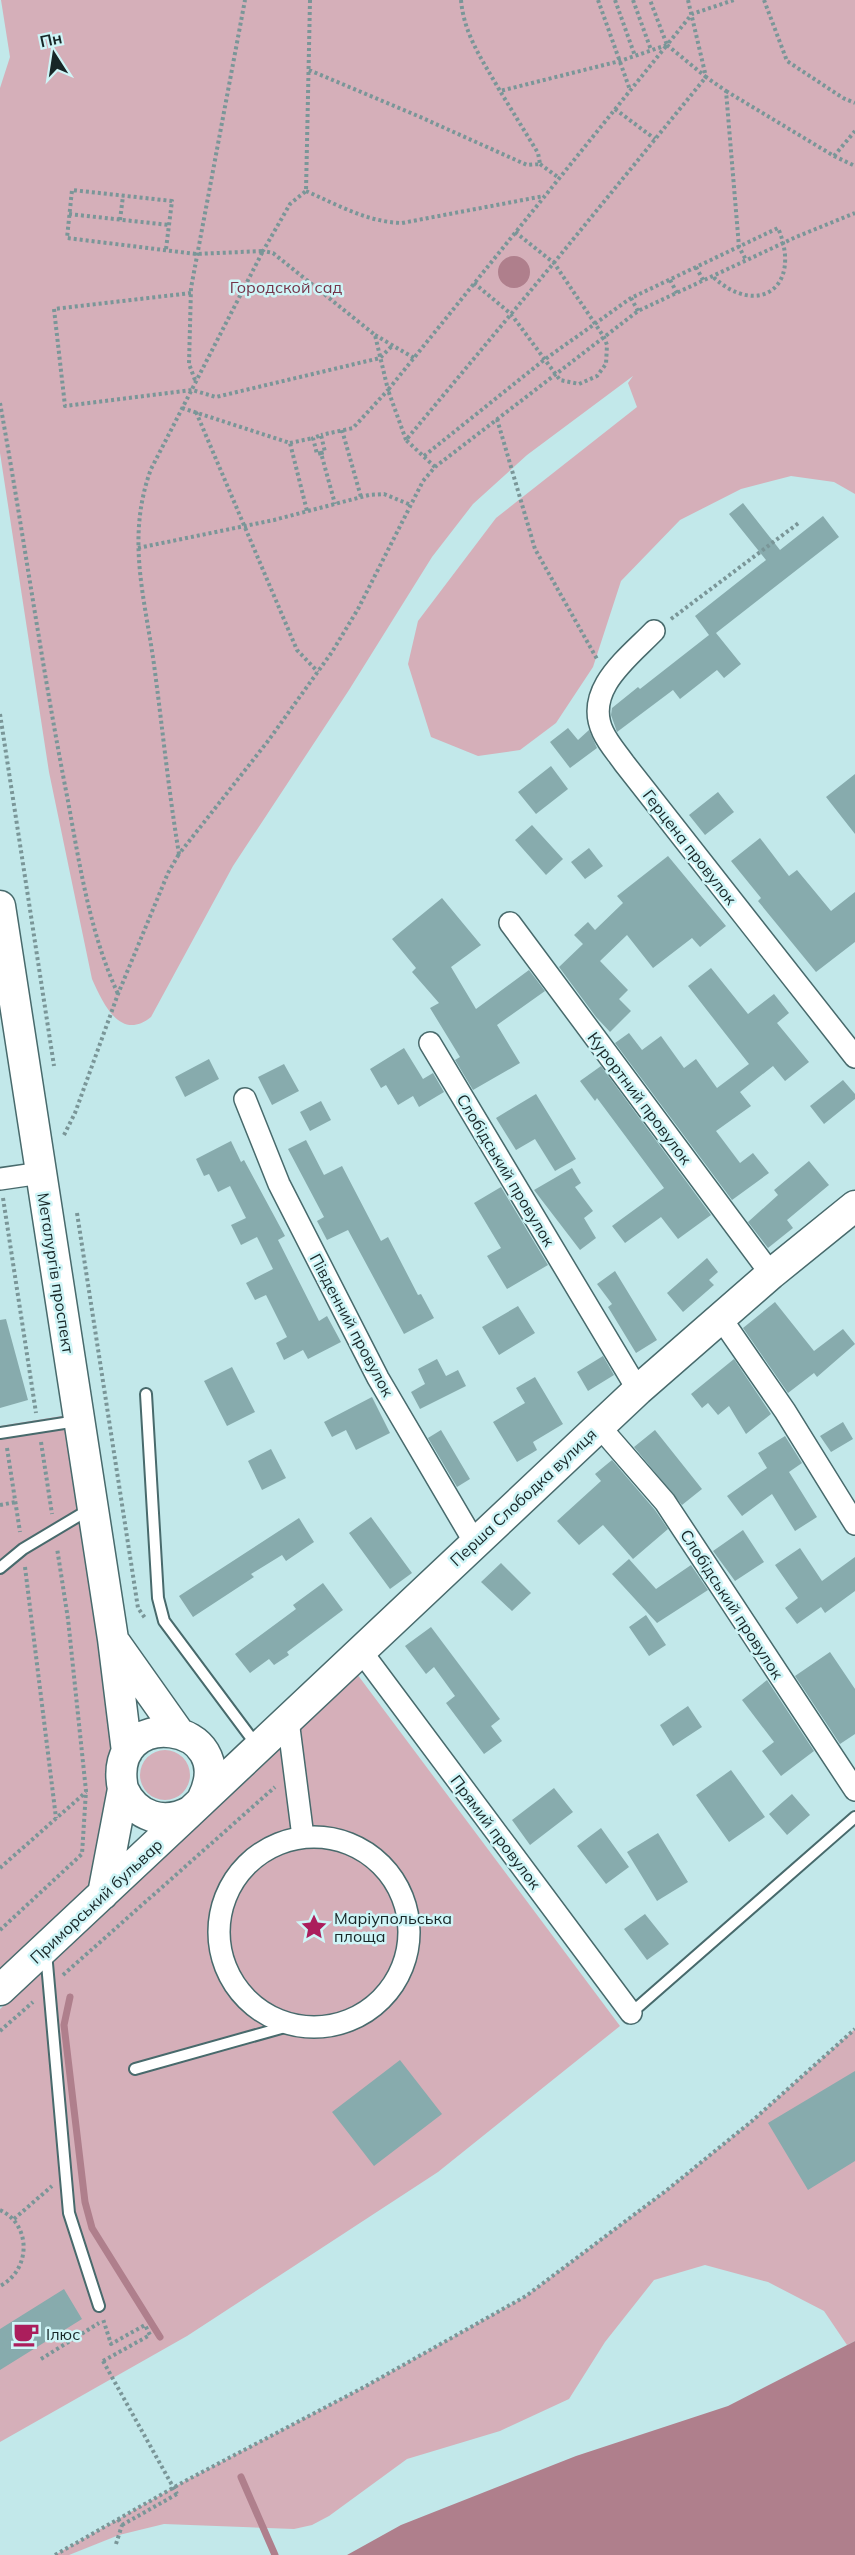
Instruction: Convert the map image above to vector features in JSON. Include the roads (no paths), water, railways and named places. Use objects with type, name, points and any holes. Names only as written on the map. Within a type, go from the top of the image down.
[{"type":"street","name":"Герцена провулок","points":[[654,631],[608,678],[598,705],[602,731],[855,1057]]},
{"type":"street","name":"Металургів проспект","points":[[0,906],[113,1639],[127,1752]]},
{"type":"street","name":"Курортний провулок","points":[[510,923],[771,1274]]},
{"type":"street","name":"Слобідський провулок","points":[[430,1043],[638,1390]]},
{"type":"street","name":"Південний провулок","points":[[245,1098],[279,1184],[378,1378],[475,1543]]},
{"type":"street","points":[[0,1179],[41,1173]]},
{"type":"street","name":"Перша Слободка вулиця","points":[[196,1805],[638,1390],[720,1317],[855,1206]]},
{"type":"street","points":[[720,1317],[785,1411],[855,1524]]},
{"type":"street","name":"Слобідський провулок","points":[[599,1426],[665,1502],[855,1790]]},
{"type":"street","points":[[113,1639],[191,1741],[210,1770],[209,1780],[196,1805],[174,1818],[156,1818],[139,1811],[132,1805],[123,1789]]},
{"type":"street","name":"Прямий провулок","points":[[361,1651],[631,2013]]},
{"type":"street","points":[[288,1720],[303,1837]]},
{"type":"street","points":[[103,1894],[123,1789],[121,1770],[127,1752],[138,1739],[153,1732],[171,1730],[191,1741],[253,1752]]},
{"type":"street","name":"Приморський бульвар","points":[[0,1990],[196,1805]]},
{"type":"street","points":[[303,1837],[334,1838],[363,1849],[387,1869],[404,1898],[410,1932],[404,1966],[387,1995],[359,2017],[326,2027],[292,2025],[260,2011],[236,1987],[221,1956],[219,1922],[229,1888],[247,1864],[273,1846],[303,1837]]},
{"type":"lane","points":[[146,1394],[158,1598],[164,1621],[253,1752]]},
{"type":"lane","points":[[3,1433],[79,1420]]},
{"type":"lane","points":[[0,1568],[23,1549],[93,1508]]},
{"type":"lane","points":[[631,2013],[855,1817]]},
{"type":"lane","points":[[46,1949],[69,2213],[99,2306]]},
{"type":"lane","points":[[135,2069],[292,2025]]},
{"type":"waterway","points":[[70,1997],[64,2025],[85,2202],[92,2228],[160,2337]]},
{"type":"waterway","points":[[241,2477],[275,2555]]},
{"type":"place","name":"Маріупольська площа","points":[[314,1927]]},
{"type":"place","name":"Ілюс","points":[[26,2334]]},
{"type":"park label","name":"Городской сад","points":[[286,287]]}]
